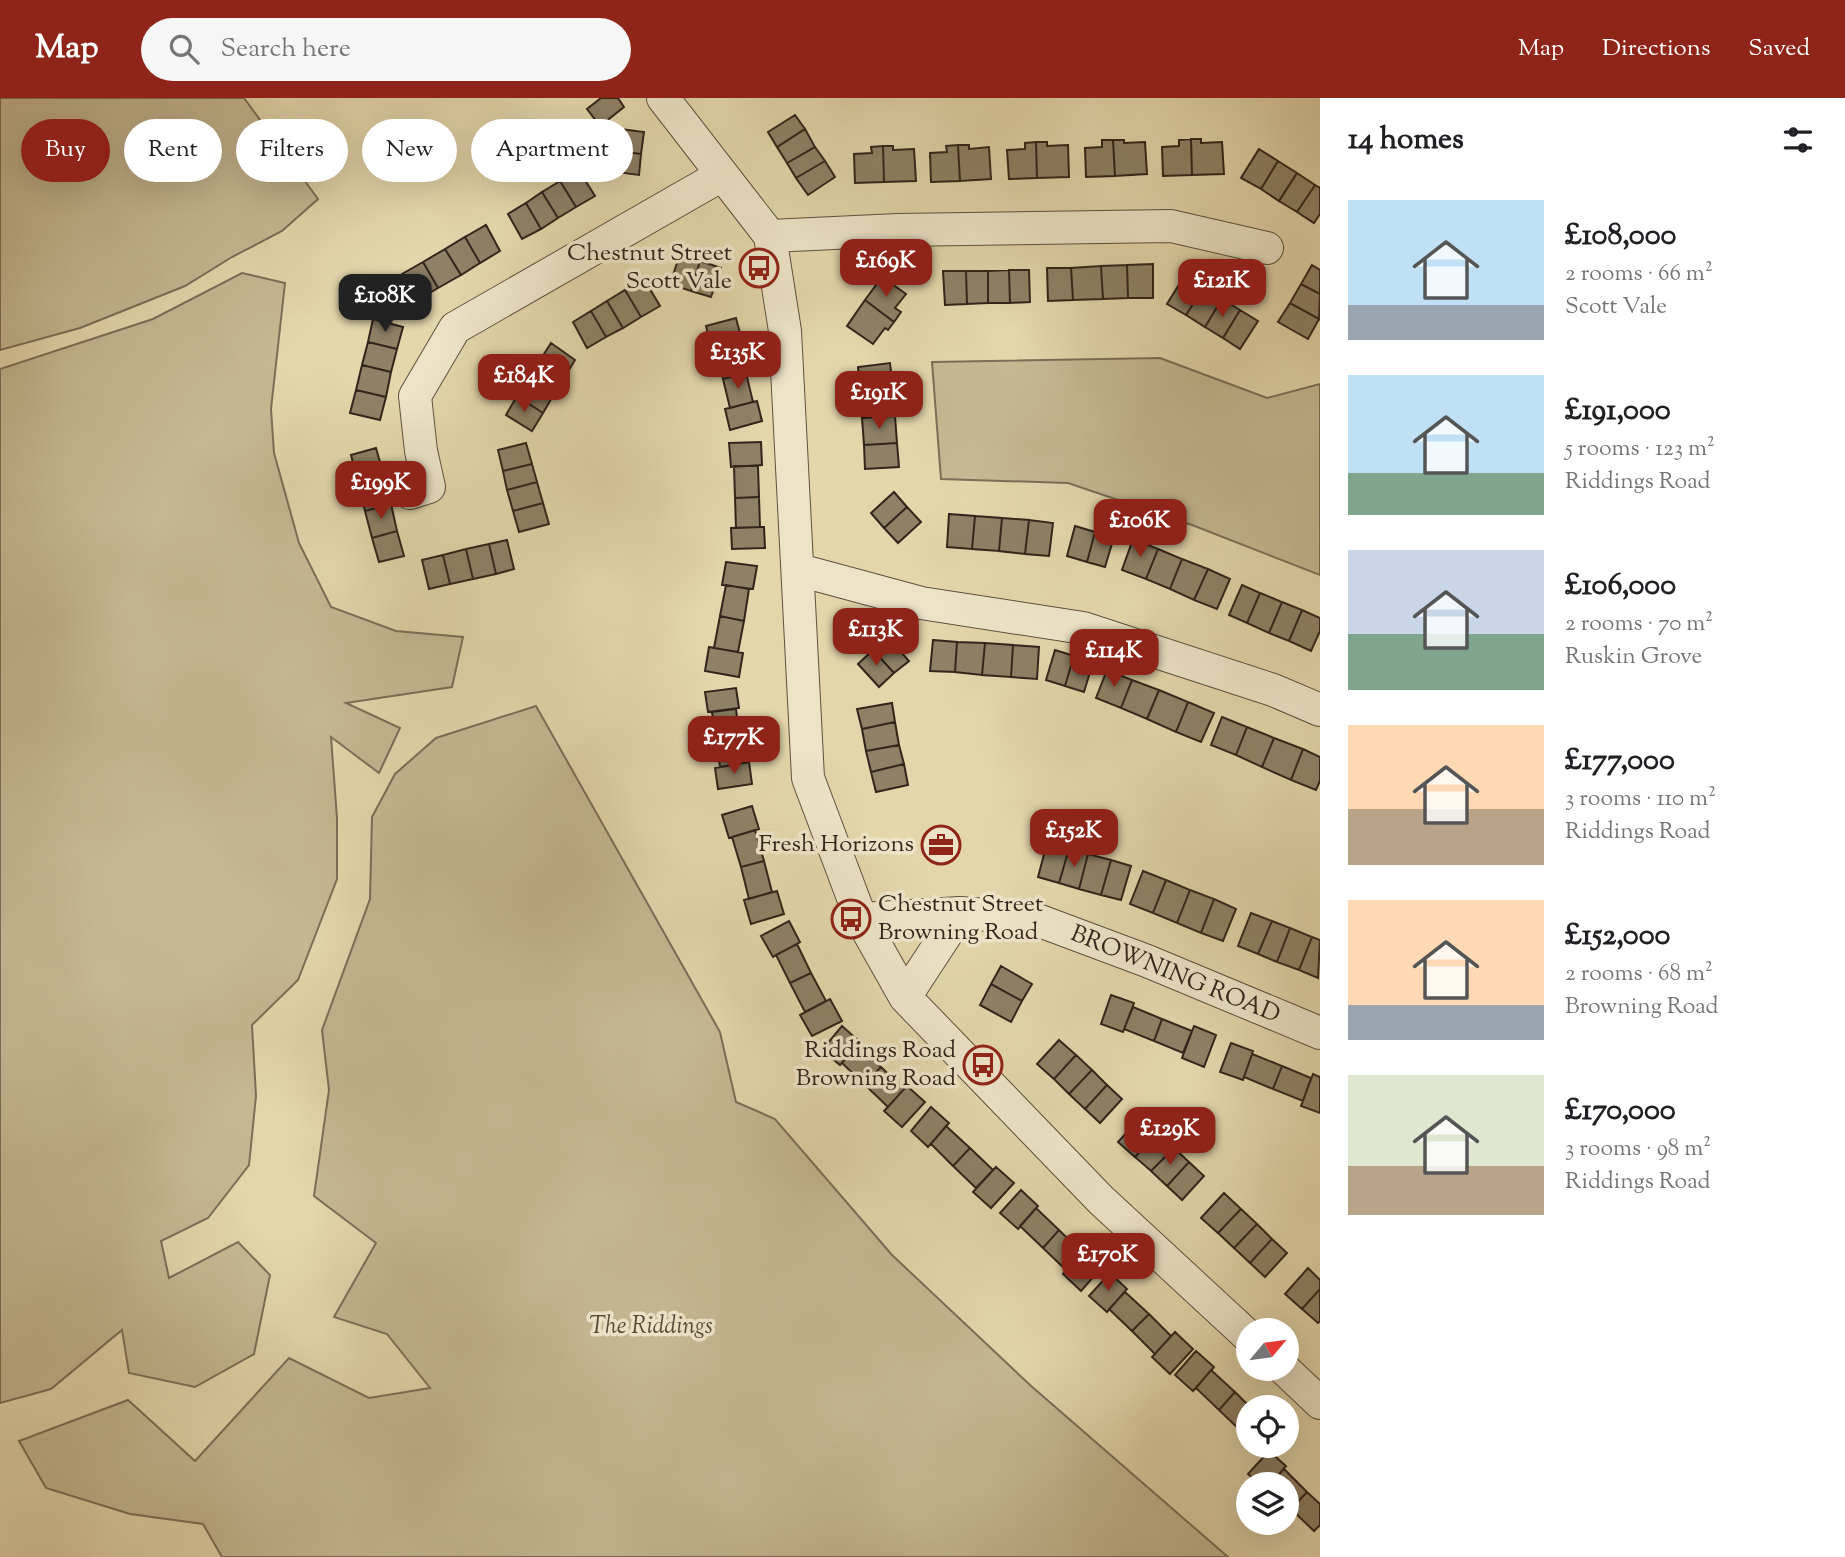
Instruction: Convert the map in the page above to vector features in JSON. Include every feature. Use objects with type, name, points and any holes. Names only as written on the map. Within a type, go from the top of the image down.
[{"type":"street","points":[[663,98],[769,236],[785,331],[808,778],[861,919],[905,997],[1101,1200],[1236,1325]]},
{"type":"street","points":[[431,488],[421,451],[415,396],[455,328],[722,175]]},
{"type":"street","points":[[769,236],[898,230],[1171,226],[1267,248]]},
{"type":"street","points":[[799,570],[921,603],[1083,628],[1273,690],[1320,710]]},
{"type":"street","points":[[905,997],[960,913]]},
{"type":"street","name":"BROWNING ROAD","points":[[861,919],[960,913],[1032,918],[1147,961],[1320,1033]]},
{"type":"street","points":[[1297,1381],[1320,1403]]},
{"type":"green space","points":[[0,98],[244,98],[259,119],[236,119],[236,182],[306,182],[318,199],[282,231],[185,286],[80,328],[0,350]]},
{"type":"green space","points":[[242,273],[285,283],[271,409],[274,453],[299,543],[331,607],[396,631],[463,637],[452,687],[346,703],[400,728],[379,773],[331,737],[337,818],[337,879],[298,980],[252,1025],[256,1096],[249,1165],[208,1218],[161,1241],[169,1278],[238,1242],[270,1275],[254,1354],[195,1387],[129,1373],[122,1330],[51,1389],[0,1403],[0,369],[153,319]]},
{"type":"green space","points":[[1160,358],[1267,398],[1320,384],[1320,575],[1192,525],[1068,483],[941,479],[932,362]]},
{"type":"green space","name":"The Riddings","points":[[536,706],[720,1032],[736,1102],[775,1119],[892,1255],[1030,1385],[1228,1557],[222,1557],[203,1524],[130,1514],[46,1488],[19,1441],[128,1400],[195,1461],[289,1358],[369,1398],[430,1388],[387,1334],[334,1317],[376,1243],[314,1196],[329,1090],[322,1030],[370,899],[372,817],[395,774],[436,738]]},
{"type":"building","points":[[601,98],[618,98],[624,107],[609,119],[595,119],[587,109]]},
{"type":"building","points":[[795,115],[805,129],[777,147],[768,132]]},
{"type":"building","points":[[805,129],[815,147],[787,163],[777,147]]},
{"type":"building","points":[[633,131],[644,132],[641,154],[633,153]]},
{"type":"building","points":[[1191,139],[1201,139],[1201,143],[1222,142],[1224,174],[1192,175]]},
{"type":"building","points":[[1191,139],[1192,175],[1163,176],[1162,147],[1179,146],[1179,140]]},
{"type":"building","points":[[1102,140],[1113,140],[1115,176],[1086,177],[1085,148],[1102,147]]},
{"type":"building","points":[[1113,140],[1124,140],[1124,143],[1145,142],[1147,174],[1115,176]]},
{"type":"building","points":[[1036,142],[1047,142],[1047,146],[1068,145],[1069,177],[1037,178]]},
{"type":"building","points":[[1036,142],[1037,178],[1009,179],[1007,150],[1025,149],[1025,143]]},
{"type":"building","points":[[958,145],[969,145],[969,149],[989,147],[991,179],[960,181]]},
{"type":"building","points":[[958,145],[960,181],[931,182],[930,153],[947,152],[946,146]]},
{"type":"building","points":[[883,146],[884,182],[855,183],[854,154],[872,153],[871,147]]},
{"type":"building","points":[[883,146],[893,146],[893,150],[914,149],[916,181],[884,182]]},
{"type":"building","points":[[815,147],[825,161],[796,178],[787,163]]},
{"type":"building","points":[[1259,149],[1278,161],[1261,189],[1241,178]]},
{"type":"building","points":[[633,153],[641,154],[639,175],[633,174]]},
{"type":"building","points":[[825,161],[835,177],[808,195],[796,178]]},
{"type":"building","points":[[1278,161],[1297,173],[1279,201],[1261,189]]},
{"type":"building","points":[[1297,173],[1315,185],[1297,212],[1279,201]]},
{"type":"building","points":[[561,182],[586,182],[595,196],[576,207]]},
{"type":"building","points":[[561,182],[576,207],[558,218],[542,192]]},
{"type":"building","points":[[1315,185],[1320,188],[1320,214],[1314,223],[1297,212]]},
{"type":"building","points":[[542,192],[558,218],[541,229],[526,203]]},
{"type":"building","points":[[526,203],[541,229],[522,239],[508,214]]},
{"type":"building","points":[[486,225],[500,251],[480,263],[465,237]]},
{"type":"building","points":[[465,237],[480,263],[461,275],[445,249]]},
{"type":"building","points":[[445,249],[461,275],[438,288],[423,262]]},
{"type":"building","points":[[680,254],[700,261],[691,291],[670,284]]},
{"type":"building","points":[[700,261],[721,268],[711,297],[691,291]]},
{"type":"building","points":[[423,262],[438,288],[418,300],[402,274]]},
{"type":"building","points":[[1153,264],[1153,298],[1128,298],[1127,265]]},
{"type":"building","points":[[1127,265],[1128,298],[1103,299],[1101,266]]},
{"type":"building","points":[[1312,265],[1320,270],[1320,294],[1301,284]]},
{"type":"building","points":[[1101,266],[1103,299],[1073,300],[1071,268]]},
{"type":"building","points":[[1047,268],[1071,268],[1073,300],[1048,301]]},
{"type":"building","points":[[1009,270],[1010,303],[988,303],[988,271]]},
{"type":"building","points":[[1009,270],[1029,270],[1030,302],[1010,303]]},
{"type":"building","points":[[943,271],[966,271],[967,304],[945,305]]},
{"type":"building","points":[[966,271],[988,271],[988,303],[967,304]]},
{"type":"building","points":[[1185,275],[1204,287],[1186,315],[1167,304]]},
{"type":"building","points":[[882,277],[906,294],[895,308],[901,312],[894,322],[865,300]]},
{"type":"building","points":[[644,279],[660,306],[641,317],[625,290]]},
{"type":"building","points":[[1301,284],[1320,294],[1319,319],[1290,303]]},
{"type":"building","points":[[1204,287],[1222,299],[1205,327],[1186,315]]},
{"type":"building","points":[[625,290],[641,317],[623,328],[607,301]]},
{"type":"building","points":[[1222,299],[1240,310],[1223,338],[1205,327]]},
{"type":"building","points":[[865,300],[894,322],[888,330],[885,328],[873,344],[847,326]]},
{"type":"building","points":[[607,301],[623,328],[606,337],[591,311]]},
{"type":"building","points":[[1290,303],[1319,319],[1308,339],[1278,322]]},
{"type":"building","points":[[1240,310],[1258,321],[1240,349],[1223,338]]},
{"type":"building","points":[[591,311],[606,337],[587,348],[573,322]]},
{"type":"building","points":[[736,318],[742,341],[712,349],[706,326]]},
{"type":"building","points":[[373,319],[403,327],[397,349],[368,342]]},
{"type":"building","points":[[368,342],[397,349],[391,372],[362,365]]},
{"type":"building","points":[[738,342],[746,373],[723,379],[715,348]]},
{"type":"building","points":[[551,343],[575,360],[564,378],[539,362]]},
{"type":"building","points":[[539,362],[564,378],[554,394],[528,378]]},
{"type":"building","points":[[890,363],[893,389],[860,392],[858,367]]},
{"type":"building","points":[[362,365],[391,372],[386,397],[356,390]]},
{"type":"building","points":[[746,373],[753,402],[730,408],[723,379]]},
{"type":"building","points":[[528,378],[554,394],[543,413],[517,396]]},
{"type":"building","points":[[893,389],[895,416],[862,418],[860,392]]},
{"type":"building","points":[[356,390],[386,397],[380,420],[350,413]]},
{"type":"building","points":[[517,396],[543,413],[532,431],[506,415]]},
{"type":"building","points":[[757,401],[762,421],[730,430],[725,409]]},
{"type":"building","points":[[895,416],[897,443],[864,445],[862,418]]},
{"type":"building","points":[[761,442],[762,465],[731,467],[729,443]]},
{"type":"building","points":[[526,443],[532,464],[503,471],[498,450]]},
{"type":"building","points":[[897,443],[899,467],[865,469],[864,445]]},
{"type":"building","points":[[376,448],[383,473],[357,480],[351,455]]},
{"type":"building","points":[[532,464],[537,482],[507,490],[503,471]]},
{"type":"building","points":[[734,466],[758,466],[759,497],[735,498]]},
{"type":"building","points":[[383,473],[391,504],[365,511],[357,480]]},
{"type":"building","points":[[537,482],[543,503],[513,511],[507,490]]},
{"type":"building","points":[[894,492],[907,507],[884,528],[871,513]]},
{"type":"building","points":[[759,497],[760,527],[736,528],[735,498]]},
{"type":"building","points":[[543,503],[549,524],[519,532],[513,511]]},
{"type":"building","points":[[391,504],[397,531],[372,538],[365,511]]},
{"type":"building","points":[[907,507],[921,522],[898,543],[884,528]]},
{"type":"building","points":[[949,514],[975,516],[972,549],[947,547]]},
{"type":"building","points":[[975,516],[1002,518],[999,551],[972,549]]},
{"type":"building","points":[[1002,518],[1029,520],[1025,554],[999,551]]},
{"type":"building","points":[[1029,520],[1053,523],[1049,556],[1025,554]]},
{"type":"building","points":[[1075,526],[1095,532],[1087,562],[1067,556]]},
{"type":"building","points":[[764,527],[765,548],[732,549],[731,528]]},
{"type":"building","points":[[397,531],[404,556],[379,562],[372,538]]},
{"type":"building","points":[[1095,532],[1114,537],[1105,567],[1087,562]]},
{"type":"building","points":[[1133,539],[1158,549],[1146,579],[1122,570]]},
{"type":"building","points":[[507,540],[514,569],[496,574],[489,544]]},
{"type":"building","points":[[489,544],[496,574],[473,579],[466,549]]},
{"type":"building","points":[[466,549],[473,579],[450,584],[443,555]]},
{"type":"building","points":[[1158,549],[1182,559],[1170,589],[1146,579]]},
{"type":"building","points":[[443,555],[450,584],[429,589],[422,560]]},
{"type":"building","points":[[1182,559],[1208,569],[1194,600],[1170,589]]},
{"type":"building","points":[[726,562],[757,566],[753,589],[722,585]]},
{"type":"building","points":[[1208,569],[1230,579],[1217,609],[1194,600]]},
{"type":"building","points":[[726,585],[749,589],[744,621],[720,616]]},
{"type":"building","points":[[1242,585],[1260,593],[1247,623],[1229,615]]},
{"type":"building","points":[[1260,593],[1282,602],[1269,633],[1247,623]]},
{"type":"building","points":[[1282,602],[1302,610],[1289,641],[1269,633]]},
{"type":"building","points":[[1302,610],[1320,618],[1320,631],[1311,651],[1289,641]]},
{"type":"building","points":[[720,616],[744,621],[738,652],[714,648]]},
{"type":"building","points":[[888,637],[909,661],[894,673],[873,650]]},
{"type":"building","points":[[933,640],[957,642],[955,672],[930,671]]},
{"type":"building","points":[[957,642],[985,643],[982,675],[955,672]]},
{"type":"building","points":[[985,643],[1013,645],[1011,677],[982,675]]},
{"type":"building","points":[[1013,645],[1039,647],[1037,679],[1011,677]]},
{"type":"building","points":[[709,647],[743,653],[739,677],[705,671]]},
{"type":"building","points":[[873,650],[894,673],[879,687],[858,664]]},
{"type":"building","points":[[1055,650],[1074,656],[1065,686],[1046,680]]},
{"type":"building","points":[[1074,656],[1093,662],[1084,692],[1065,686]]},
{"type":"building","points":[[1107,670],[1132,680],[1121,708],[1096,698]]},
{"type":"building","points":[[1132,680],[1159,690],[1147,719],[1121,708]]},
{"type":"building","points":[[736,688],[739,708],[708,712],[705,692]]},
{"type":"building","points":[[1159,690],[1188,702],[1176,732],[1147,719]]},
{"type":"building","points":[[1188,702],[1214,713],[1201,742],[1176,732]]},
{"type":"building","points":[[892,703],[895,722],[862,729],[857,709]]},
{"type":"building","points":[[736,709],[739,735],[716,738],[712,712]]},
{"type":"building","points":[[1222,717],[1247,727],[1236,755],[1211,745]]},
{"type":"building","points":[[895,722],[899,745],[866,751],[862,729]]},
{"type":"building","points":[[1247,727],[1274,738],[1262,767],[1236,755]]},
{"type":"building","points":[[739,735],[744,763],[720,767],[716,738]]},
{"type":"building","points":[[1274,738],[1303,749],[1291,780],[1262,767]]},
{"type":"building","points":[[899,745],[904,764],[871,772],[866,751]]},
{"type":"building","points":[[1303,749],[1320,757],[1320,781],[1316,790],[1291,780]]},
{"type":"building","points":[[749,762],[752,784],[718,789],[715,768]]},
{"type":"building","points":[[904,764],[908,785],[876,792],[871,772]]},
{"type":"building","points":[[752,806],[759,829],[729,838],[722,815]]},
{"type":"building","points":[[755,830],[764,861],[741,867],[732,837]]},
{"type":"building","points":[[1047,843],[1069,849],[1059,883],[1038,877]]},
{"type":"building","points":[[1069,849],[1088,854],[1079,889],[1059,883]]},
{"type":"building","points":[[1088,854],[1111,860],[1101,895],[1079,889]]},
{"type":"building","points":[[1111,860],[1131,866],[1121,900],[1101,895]]},
{"type":"building","points":[[764,861],[772,892],[749,899],[741,867]]},
{"type":"building","points":[[1143,871],[1166,880],[1153,913],[1130,904]]},
{"type":"building","points":[[1166,880],[1190,890],[1177,923],[1153,913]]},
{"type":"building","points":[[1190,890],[1214,899],[1201,933],[1177,923]]},
{"type":"building","points":[[777,891],[784,914],[751,924],[744,900]]},
{"type":"building","points":[[1214,899],[1236,909],[1223,941],[1201,933]]},
{"type":"building","points":[[1251,913],[1272,921],[1258,954],[1238,946]]},
{"type":"building","points":[[789,921],[800,942],[773,957],[761,936]]},
{"type":"building","points":[[1272,921],[1290,928],[1277,962],[1258,954]]},
{"type":"building","points":[[1290,928],[1312,937],[1299,970],[1277,962]]},
{"type":"building","points":[[1312,937],[1320,940],[1318,978],[1299,970]]},
{"type":"building","points":[[797,944],[811,973],[790,983],[776,955]]},
{"type":"building","points":[[1001,966],[1032,984],[1022,1001],[991,984]]},
{"type":"building","points":[[811,973],[826,1001],[805,1012],[790,983]]},
{"type":"building","points":[[991,984],[1022,1001],[1011,1022],[980,1005]]},
{"type":"building","points":[[1111,995],[1134,1003],[1123,1032],[1101,1024]]},
{"type":"building","points":[[830,999],[842,1021],[812,1036],[800,1015]]},
{"type":"building","points":[[1133,1007],[1162,1019],[1154,1041],[1124,1029]]},
{"type":"building","points":[[1162,1019],[1192,1031],[1183,1053],[1154,1041]]},
{"type":"building","points":[[842,1026],[860,1042],[840,1065],[822,1050]]},
{"type":"building","points":[[1194,1026],[1216,1035],[1204,1067],[1182,1058]]},
{"type":"building","points":[[1059,1040],[1076,1055],[1054,1079],[1037,1064]]},
{"type":"building","points":[[1231,1043],[1253,1051],[1243,1080],[1220,1072]]},
{"type":"building","points":[[857,1045],[881,1067],[864,1084],[842,1063]]},
{"type":"building","points":[[1252,1054],[1282,1066],[1273,1089],[1244,1077]]},
{"type":"building","points":[[1076,1055],[1092,1070],[1069,1094],[1054,1079]]},
{"type":"building","points":[[1282,1066],[1311,1078],[1303,1101],[1273,1089]]},
{"type":"building","points":[[881,1067],[904,1089],[888,1107],[864,1084]]},
{"type":"building","points":[[1092,1070],[1107,1085],[1085,1109],[1069,1094]]},
{"type":"building","points":[[1313,1074],[1320,1077],[1320,1113],[1301,1106]]},
{"type":"building","points":[[1107,1085],[1122,1099],[1100,1123],[1085,1109]]},
{"type":"building","points":[[907,1086],[925,1102],[902,1127],[884,1111]]},
{"type":"building","points":[[931,1107],[949,1123],[928,1147],[911,1131]]},
{"type":"building","points":[[1141,1117],[1158,1132],[1135,1157],[1118,1142]]},
{"type":"building","points":[[946,1126],[970,1148],[953,1166],[931,1144]]},
{"type":"building","points":[[1158,1132],[1174,1148],[1151,1171],[1135,1157]]},
{"type":"building","points":[[970,1148],[993,1170],[976,1188],[953,1166]]},
{"type":"building","points":[[1174,1148],[1189,1162],[1167,1186],[1151,1171]]},
{"type":"building","points":[[1189,1162],[1204,1176],[1182,1200],[1167,1186]]},
{"type":"building","points":[[996,1167],[1014,1183],[991,1208],[973,1192]]},
{"type":"building","points":[[1021,1190],[1038,1206],[1018,1229],[1000,1213]]},
{"type":"building","points":[[1224,1193],[1241,1209],[1218,1233],[1201,1218]]},
{"type":"building","points":[[1036,1208],[1059,1230],[1043,1248],[1020,1226]]},
{"type":"building","points":[[1241,1209],[1257,1224],[1234,1248],[1218,1233]]},
{"type":"building","points":[[1257,1224],[1272,1239],[1250,1263],[1234,1248]]},
{"type":"building","points":[[1059,1230],[1082,1253],[1066,1270],[1043,1248]]},
{"type":"building","points":[[1272,1239],[1287,1253],[1265,1277],[1250,1263]]},
{"type":"building","points":[[1086,1249],[1103,1266],[1081,1291],[1063,1274]]},
{"type":"building","points":[[1308,1268],[1320,1280],[1320,1289],[1302,1309],[1285,1294]]},
{"type":"building","points":[[1110,1273],[1127,1289],[1107,1312],[1089,1296]]},
{"type":"building","points":[[1320,1289],[1320,1321],[1318,1323],[1302,1309]]},
{"type":"building","points":[[1125,1292],[1149,1314],[1132,1331],[1109,1309]]},
{"type":"building","points":[[1149,1314],[1171,1336],[1155,1354],[1132,1331]]},
{"type":"building","points":[[1175,1332],[1193,1349],[1170,1374],[1152,1357]]},
{"type":"building","points":[[1196,1351],[1214,1367],[1193,1391],[1175,1375]]},
{"type":"building","points":[[1211,1370],[1235,1392],[1219,1410],[1196,1388]]},
{"type":"building","points":[[1235,1392],[1238,1395],[1236,1426],[1219,1410]]},
{"type":"building","points":[[1263,1458],[1277,1458],[1286,1466],[1281,1472],[1250,1472]]},
{"type":"building","points":[[1299,1484],[1307,1492],[1299,1500]]},
{"type":"building","points":[[1307,1492],[1320,1504],[1320,1525],[1314,1531],[1299,1517],[1299,1500]]},
{"type":"place","name":"Chestnut Street Scott Vale","points":[[759,268]]},
{"type":"place","name":"Fresh Horizons","points":[[941,845]]},
{"type":"place","name":"Chestnut Street Browning Road","points":[[851,919]]},
{"type":"place","name":"Riddings Road Browning Road","points":[[983,1065]]}]
